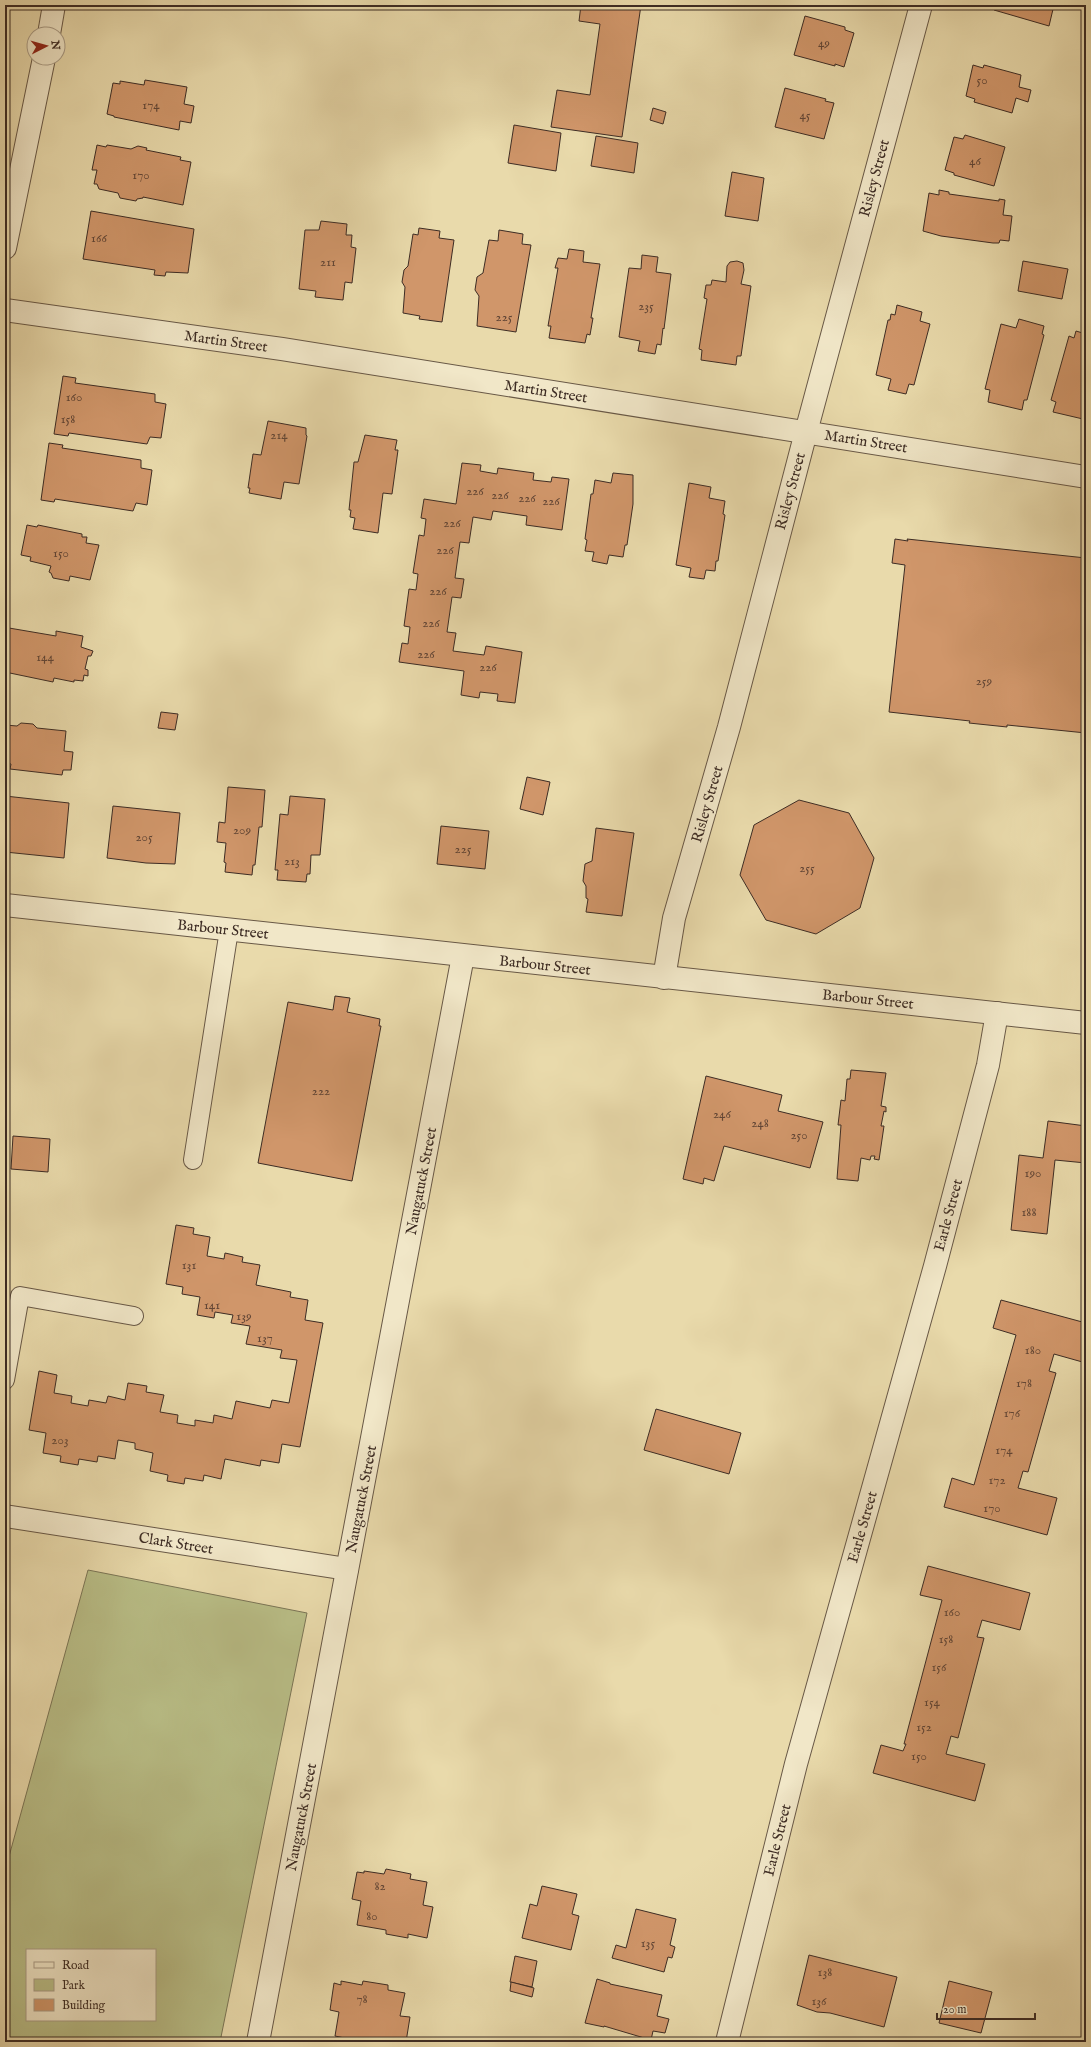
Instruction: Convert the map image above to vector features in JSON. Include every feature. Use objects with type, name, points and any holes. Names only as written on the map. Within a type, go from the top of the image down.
[{"type":"street","points":[[50,26],[54,5]]},
{"type":"street","name":"Risley Street","points":[[664,978],[674,918],[729,727],[806,432],[921,5]]},
{"type":"street","points":[[5,248],[42,66]]},
{"type":"street","name":"Martin Street","points":[[5,310],[282,349],[1086,477]]},
{"type":"street","name":"Barbour Street","points":[[5,905],[1086,1023]]},
{"type":"street","name":"Naugatuck Street","points":[[258,2042],[463,956]]},
{"type":"street","name":"Earle Street","points":[[727,2042],[796,1764],[935,1266],[988,1065],[997,1013]]},
{"type":"street","name":"Clark Street","points":[[5,1516],[347,1569]]},
{"type":"lane","points":[[193,1160],[229,930]]},
{"type":"lane","points":[[5,1380],[20,1296],[134,1316]]},
{"type":"green space","points":[[88,1570],[307,1613],[220,2042],[5,2042],[5,1871]]},
{"type":"building","points":[[581,5],[641,5],[622,137],[551,127],[557,90],[590,95],[600,24],[579,21]]},
{"type":"building","points":[[988,5],[1054,5],[1049,26],[994,10],[995,7]]},
{"type":"building","points":[[805,16],[845,27],[845,30],[854,33],[844,67],[794,55]]},
{"type":"building","points":[[973,65],[983,68],[984,65],[1021,75],[1019,87],[1031,90],[1028,102],[1016,98],[1012,113],[974,102],[975,99],[966,96]]},
{"type":"building","points":[[145,80],[187,87],[184,104],[194,106],[191,123],[180,121],[179,130],[114,117],[107,114],[113,83],[120,84],[120,81],[144,85]]},
{"type":"building","points":[[785,88],[826,99],[825,101],[834,103],[824,139],[775,127]]},
{"type":"building","points":[[653,108],[666,112],[663,124],[650,120]]},
{"type":"building","points":[[514,125],[561,133],[556,171],[508,163]]},
{"type":"building","points":[[965,135],[1005,147],[994,186],[954,175],[954,173],[945,170],[954,137],[963,139]]},
{"type":"building","points":[[596,136],[638,143],[634,173],[591,166]]},
{"type":"building","points":[[97,145],[131,149],[138,146],[147,148],[146,150],[181,157],[180,160],[191,162],[183,205],[143,197],[137,199],[136,201],[120,198],[118,193],[99,189],[97,184],[94,184],[97,170],[92,170]]},
{"type":"building","points":[[732,172],[764,178],[758,221],[725,216]]},
{"type":"building","points":[[939,190],[949,192],[949,194],[999,201],[999,199],[1005,200],[1003,215],[1012,216],[1009,241],[1000,240],[999,243],[993,243],[941,236],[923,231],[929,193],[939,195]]},
{"type":"building","points":[[91,211],[194,229],[188,273],[166,272],[165,276],[154,275],[155,270],[83,259]]},
{"type":"building","points":[[321,221],[347,224],[346,235],[352,235],[351,247],[356,248],[352,283],[345,282],[343,300],[315,297],[316,291],[299,289],[305,230],[319,230]]},
{"type":"building","points":[[419,228],[440,231],[439,238],[454,240],[442,322],[419,319],[420,316],[403,313],[405,287],[402,282],[404,270],[408,266],[413,234],[418,235]]},
{"type":"building","points":[[499,230],[523,234],[522,244],[531,245],[516,332],[477,326],[479,296],[475,290],[477,277],[483,273],[489,240],[498,241]]},
{"type":"building","points":[[569,249],[584,251],[583,262],[600,264],[591,318],[593,318],[590,335],[587,334],[585,343],[549,338],[551,326],[548,326],[558,268],[555,268],[558,258],[567,259]]},
{"type":"building","points":[[642,255],[658,257],[656,272],[671,274],[661,345],[657,344],[655,354],[638,351],[640,341],[619,337],[629,268],[641,269]]},
{"type":"building","points":[[737,261],[743,263],[744,270],[741,284],[751,286],[741,356],[737,356],[736,365],[701,360],[702,350],[699,349],[707,299],[704,298],[706,285],[711,285],[712,280],[726,282],[727,266],[730,262]]},
{"type":"building","points":[[1023,261],[1068,269],[1062,299],[1018,291]]},
{"type":"building","points":[[897,305],[922,312],[920,321],[930,324],[914,385],[909,384],[906,394],[888,390],[891,379],[876,375],[888,320],[890,320],[891,314],[895,315]]},
{"type":"building","points":[[1019,319],[1044,326],[1042,334],[1044,335],[1027,400],[1024,400],[1022,410],[988,402],[990,390],[985,389],[1001,324],[1016,328]]},
{"type":"building","points":[[1076,331],[1086,334],[1086,410],[1083,419],[1053,412],[1056,402],[1051,400],[1069,336],[1074,338]]},
{"type":"building","points":[[63,376],[76,378],[75,383],[155,394],[155,402],[166,404],[161,438],[150,437],[147,444],[69,433],[68,436],[54,434]]},
{"type":"building","points":[[268,421],[306,428],[307,436],[299,484],[284,482],[281,499],[249,493],[250,488],[248,488],[253,454],[261,455]]},
{"type":"building","points":[[365,435],[397,440],[395,450],[398,450],[392,494],[383,493],[378,533],[353,529],[355,518],[350,517],[351,510],[349,510],[354,462],[358,462]]},
{"type":"building","points":[[49,443],[63,445],[62,448],[141,460],[141,468],[152,470],[147,505],[136,503],[133,511],[55,499],[54,502],[41,500]]},
{"type":"building","points":[[462,463],[481,465],[480,471],[497,474],[498,468],[534,473],[533,480],[551,482],[552,477],[569,479],[562,530],[526,525],[527,516],[493,511],[491,520],[473,517],[469,543],[460,542],[455,578],[464,579],[461,598],[452,597],[447,632],[456,633],[453,651],[484,655],[486,646],[522,652],[515,703],[497,701],[498,694],[480,692],[479,698],[461,695],[464,671],[399,662],[402,643],[408,644],[410,627],[404,626],[409,589],[416,590],[418,574],[413,573],[419,535],[424,536],[426,519],[421,518],[424,499],[456,504]]},
{"type":"building","points":[[613,473],[633,475],[633,504],[627,545],[625,545],[623,557],[609,555],[607,564],[592,561],[594,552],[585,551],[587,540],[585,539],[591,494],[593,494],[595,480],[611,483]]},
{"type":"building","points":[[689,483],[711,487],[709,498],[725,501],[723,514],[725,515],[718,561],[716,561],[715,571],[706,570],[704,579],[689,577],[691,568],[676,565]]},
{"type":"building","points":[[27,525],[37,527],[38,525],[82,534],[82,537],[87,537],[86,543],[99,545],[90,580],[70,576],[69,581],[53,578],[49,572],[51,566],[30,561],[31,557],[21,555]]},
{"type":"building","points":[[895,539],[1086,558],[1086,733],[1007,725],[1007,727],[969,723],[970,721],[889,712],[905,565],[892,563]]},
{"type":"building","points":[[9,628],[56,636],[56,631],[83,636],[81,647],[93,651],[91,656],[88,656],[85,669],[88,670],[88,676],[84,675],[83,681],[74,680],[74,682],[54,678],[53,682],[5,672],[5,636],[7,637]]},
{"type":"building","points":[[161,712],[178,714],[175,730],[158,728]]},
{"type":"building","points":[[21,723],[33,724],[37,728],[66,731],[64,751],[73,752],[71,770],[63,770],[62,775],[10,769],[11,764],[5,763],[5,725],[17,726]]},
{"type":"building","points":[[527,777],[550,782],[543,815],[520,809]]},
{"type":"building","points":[[228,787],[265,790],[262,827],[259,827],[255,865],[253,865],[252,875],[225,872],[226,863],[224,862],[226,843],[217,842],[219,822],[225,823]]},
{"type":"building","points":[[5,796],[69,803],[64,858],[5,852]]},
{"type":"building","points":[[290,796],[325,799],[320,855],[311,855],[310,874],[307,874],[306,882],[277,880],[278,870],[275,870],[280,814],[288,815]]},
{"type":"building","points":[[799,800],[849,813],[874,858],[860,908],[816,934],[766,920],[740,875],[754,825]]},
{"type":"building","points":[[113,806],[180,813],[175,864],[146,863],[107,858]]},
{"type":"building","points":[[441,826],[489,831],[485,869],[437,864]]},
{"type":"building","points":[[596,828],[634,833],[622,916],[586,912],[588,899],[586,898],[586,886],[583,881],[585,864],[592,861]]},
{"type":"building","points":[[335,996],[350,998],[347,1012],[380,1019],[379,1026],[381,1026],[352,1181],[258,1163],[288,1002],[333,1010]]},
{"type":"building","points":[[851,1070],[886,1073],[881,1106],[886,1107],[886,1112],[884,1111],[881,1126],[884,1126],[879,1160],[874,1159],[875,1156],[871,1156],[870,1160],[861,1158],[858,1181],[837,1179],[841,1125],[838,1125],[841,1100],[845,1101],[847,1079],[850,1079]]},
{"type":"building","points":[[706,1076],[782,1095],[778,1111],[823,1122],[810,1168],[724,1146],[714,1181],[704,1178],[703,1184],[683,1179]]},
{"type":"building","points":[[1048,1121],[1086,1126],[1086,1163],[1055,1160],[1047,1234],[1011,1230],[1019,1155],[1043,1158]]},
{"type":"building","points":[[13,1136],[50,1139],[48,1172],[11,1169]]},
{"type":"building","points":[[176,1225],[194,1228],[193,1234],[210,1237],[207,1256],[224,1259],[225,1253],[243,1257],[242,1262],[260,1265],[256,1285],[291,1292],[290,1297],[308,1300],[305,1320],[323,1323],[300,1447],[282,1444],[279,1463],[261,1460],[260,1466],[225,1459],[221,1479],[204,1475],[203,1481],[185,1478],[184,1484],[167,1481],[168,1475],[150,1471],[153,1453],[135,1449],[135,1443],[118,1440],[115,1459],[98,1456],[97,1462],[79,1459],[78,1465],[60,1462],[61,1456],[43,1453],[46,1433],[29,1430],[39,1371],[57,1375],[54,1393],[72,1396],[71,1403],[88,1406],[89,1400],[106,1403],[108,1396],[125,1400],[128,1383],[147,1386],[146,1392],[164,1395],[160,1412],[178,1415],[177,1423],[195,1426],[195,1420],[213,1423],[214,1415],[232,1419],[236,1401],[270,1408],[272,1400],[289,1403],[297,1360],[280,1358],[282,1350],[246,1344],[250,1326],[231,1323],[233,1315],[215,1312],[214,1318],[197,1315],[200,1297],[182,1294],[183,1287],[166,1284]]},
{"type":"building","points":[[1001,1300],[1086,1323],[1086,1363],[1054,1354],[1049,1371],[1056,1373],[1028,1472],[1023,1471],[1018,1488],[1057,1498],[1047,1535],[944,1507],[952,1478],[974,1485],[1016,1335],[993,1328]]},
{"type":"building","points":[[656,1409],[741,1433],[729,1474],[644,1450]]},
{"type":"building","points":[[928,1566],[1030,1593],[1020,1630],[982,1620],[977,1637],[984,1638],[958,1738],[951,1736],[946,1754],[985,1764],[975,1801],[873,1773],[881,1745],[903,1751],[906,1744],[904,1744],[942,1600],[920,1595]]},
{"type":"building","points":[[386,1869],[411,1874],[410,1879],[427,1882],[423,1905],[433,1907],[427,1938],[408,1934],[408,1938],[386,1934],[386,1930],[357,1925],[361,1901],[352,1899],[357,1872],[364,1873],[364,1871],[384,1874]]},
{"type":"building","points":[[542,1886],[577,1894],[572,1914],[579,1916],[571,1950],[522,1938],[530,1904],[537,1906]]},
{"type":"building","points":[[636,1909],[676,1919],[670,1945],[675,1947],[672,1958],[668,1957],[664,1972],[612,1958],[616,1945],[626,1948]]},
{"type":"building","points":[[809,1955],[897,1977],[884,2027],[830,2013],[817,2012],[797,2005]]},
{"type":"building","points":[[515,1956],[537,1961],[532,1987],[510,1982]]},
{"type":"building","points":[[597,1979],[610,1984],[662,1995],[657,2016],[669,2019],[665,2033],[653,2031],[651,2040],[604,2026],[585,2023]]},
{"type":"building","points":[[341,1981],[362,1985],[363,1981],[388,1985],[388,1990],[405,1993],[400,2016],[410,2017],[406,2042],[364,2042],[335,2036],[339,2012],[330,2010],[334,1983],[341,1985]]},
{"type":"building","points":[[949,1981],[992,1992],[981,2033],[939,2023]]},
{"type":"building","points":[[511,1982],[534,1988],[532,1997],[510,1991]]}]
